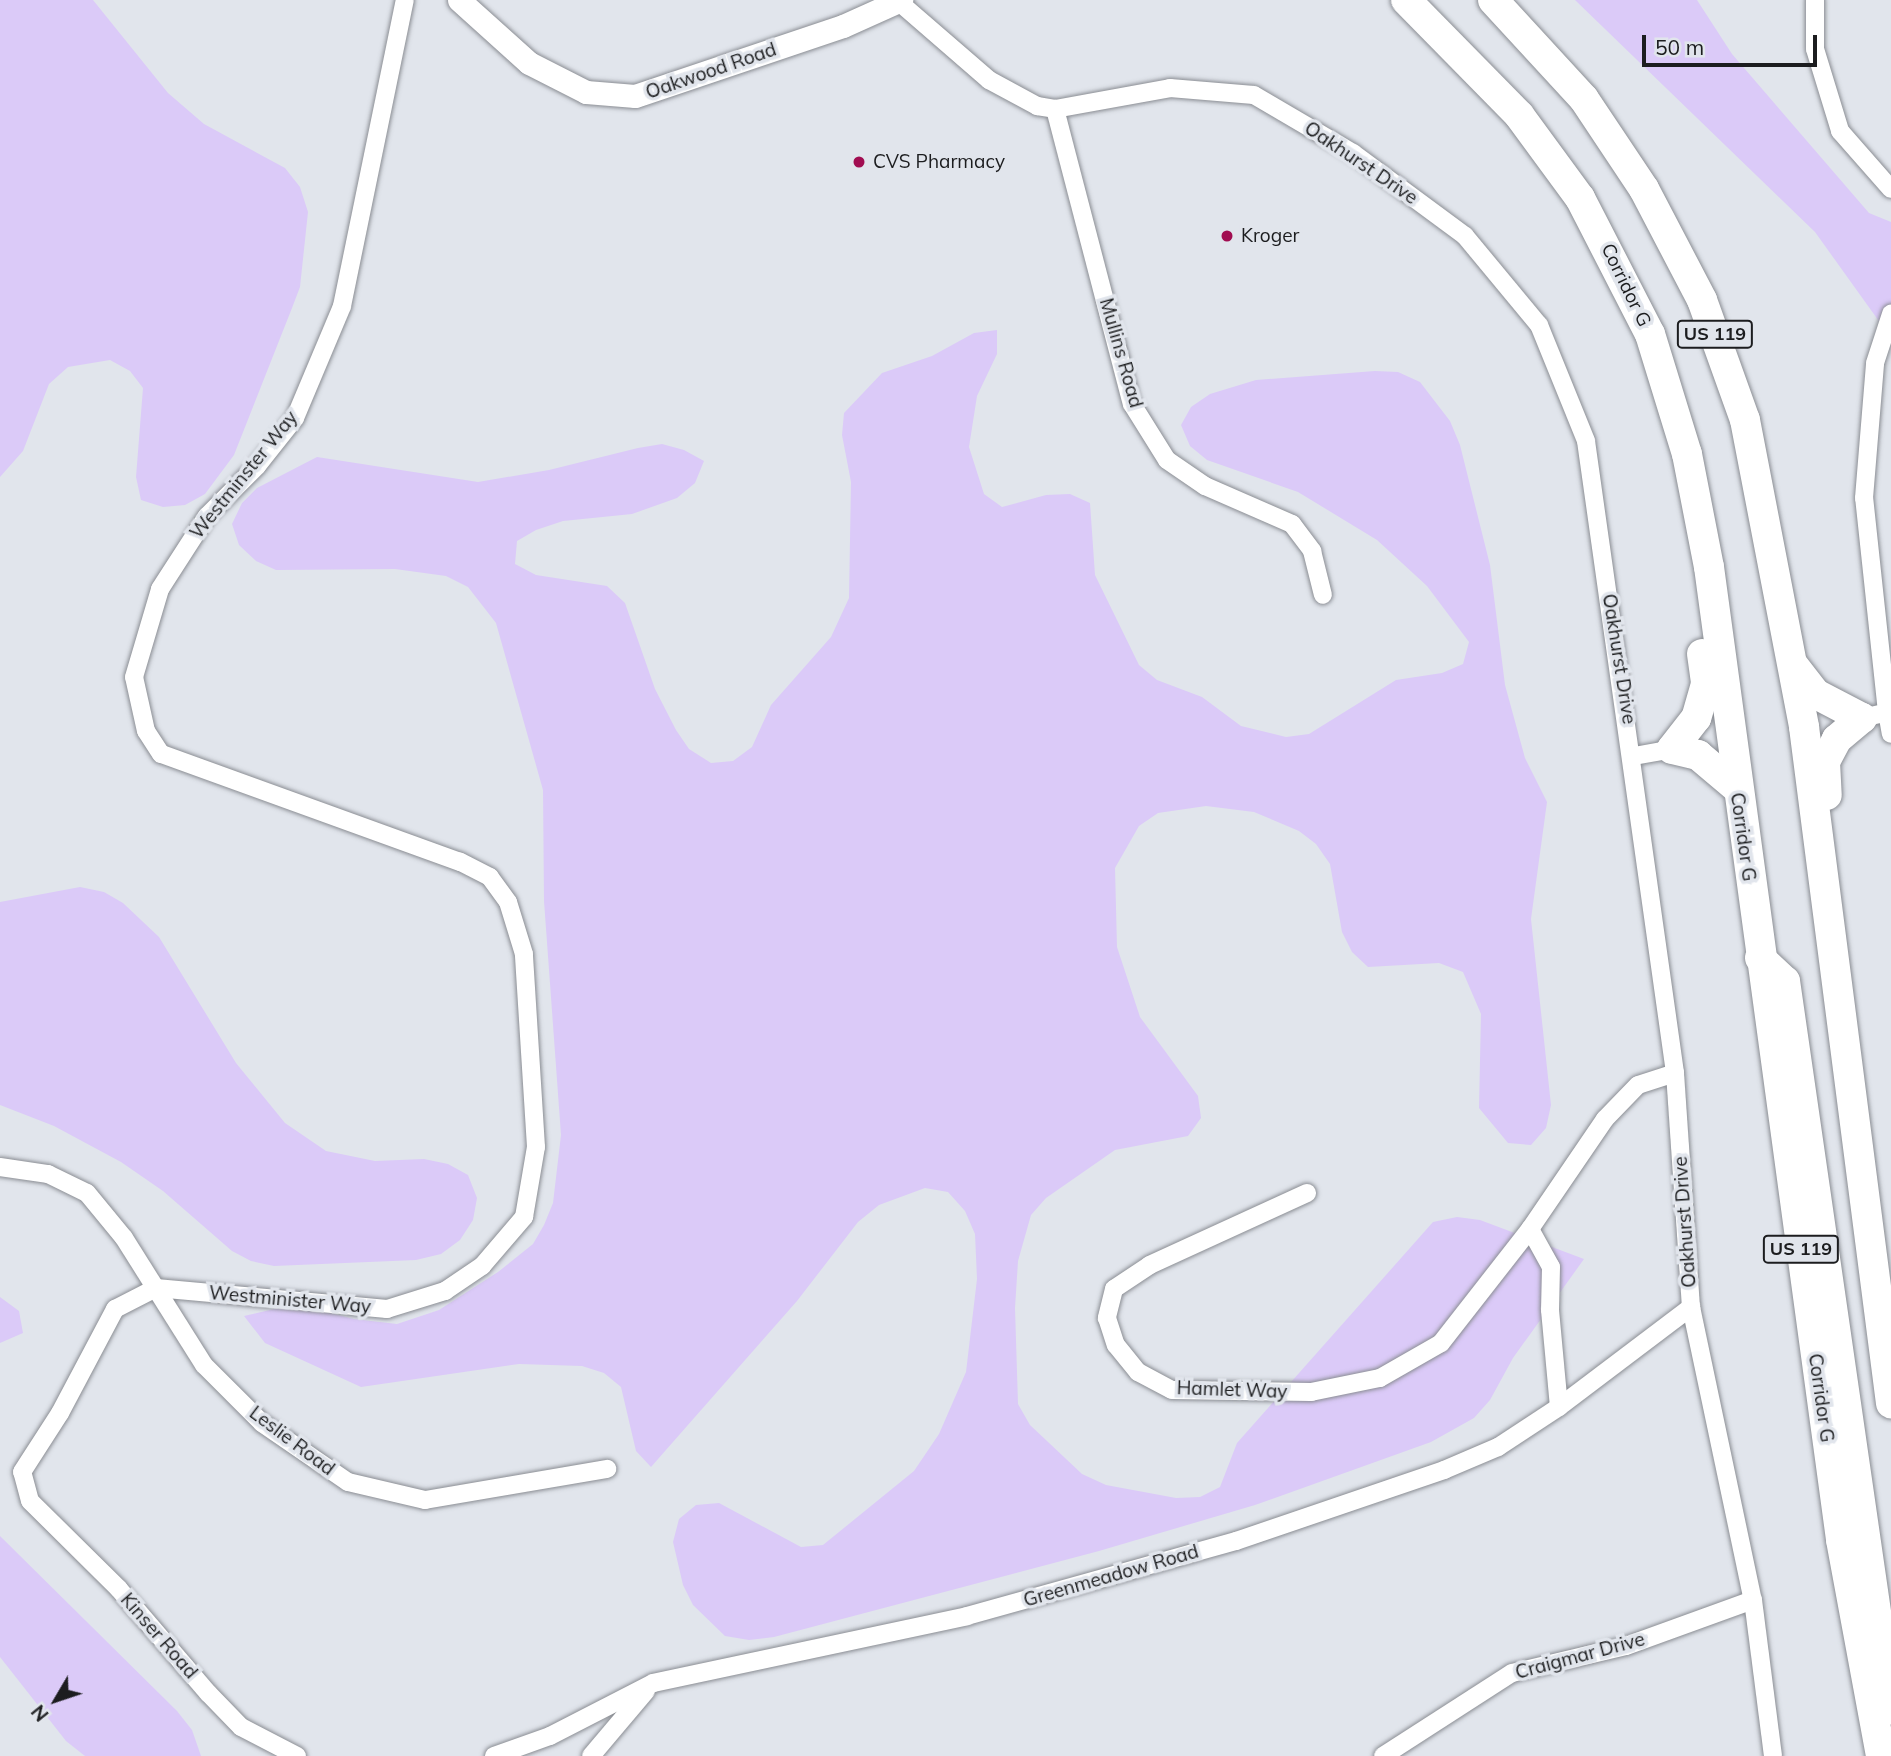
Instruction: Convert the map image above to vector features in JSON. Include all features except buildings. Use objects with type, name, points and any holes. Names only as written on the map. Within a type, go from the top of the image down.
[{"type":"highway","name":"Corridor G","points":[[1406,0],[1492,85],[1551,156],[1607,245],[1661,363],[1703,531],[1841,1540],[1881,1756]]},
{"type":"highway","name":"US 119","points":[[1493,0],[1584,99],[1623,153],[1702,300],[1745,420],[1793,665],[1891,1402]]},
{"type":"highway","points":[[1661,363],[1663,425],[1692,564],[1706,684],[1696,718],[1672,749],[1698,755],[1736,787]]},
{"type":"highway","points":[[1793,665],[1816,694],[1875,715]]},
{"type":"highway","points":[[1852,1098],[1848,987],[1825,762],[1837,739],[1875,715]]},
{"type":"highway","points":[[1760,958],[1785,981],[1891,1715]]},
{"type":"street","name":"Westminster Way","points":[[405,0],[341,306],[295,418],[257,466],[206,516],[160,589],[134,677],[146,731],[161,754],[460,862]]},
{"type":"street","name":"Oakwood Road","points":[[459,0],[529,63],[586,92],[635,96],[843,26],[900,1]]},
{"type":"street","points":[[1815,0],[1815,49],[1840,131],[1891,189]]},
{"type":"street","name":"Oakhurst Drive","points":[[900,1],[989,80],[1022,102],[1055,109],[1170,88],[1254,95],[1353,153],[1465,236],[1539,325],[1586,441],[1633,756],[1675,1073],[1691,1307],[1753,1600],[1773,1756]]},
{"type":"street","name":"Mullins Road","points":[[1055,109],[1132,404],[1167,460],[1205,486],[1292,524],[1312,551],[1323,595]]},
{"type":"street","points":[[1891,314],[1875,363],[1864,498],[1875,715],[1891,734]]},
{"type":"street","points":[[1633,756],[1672,749]]},
{"type":"street","name":"Westminister Way","points":[[156,1288],[387,1309],[445,1291],[482,1266],[524,1217],[536,1147],[524,954],[508,902],[490,877],[460,862]]},
{"type":"street","name":"Hamlet Way","points":[[1307,1193],[1150,1265],[1114,1289],[1107,1318],[1116,1345],[1138,1372],[1172,1390],[1311,1392],[1380,1378],[1441,1343],[1530,1229],[1605,1119],[1638,1085],[1675,1073]]},
{"type":"street","name":"Leslie Road","points":[[0,1167],[48,1174],[87,1193],[124,1238],[204,1365],[252,1414],[348,1482],[425,1500],[607,1469]]},
{"type":"street","points":[[1530,1229],[1551,1266],[1550,1310],[1559,1407]]},
{"type":"street","name":"Kinser Road","points":[[156,1288],[115,1309],[60,1413],[22,1472],[30,1501],[119,1589],[242,1727],[297,1756]]},
{"type":"street","name":"Greenmeadow Road","points":[[494,1756],[550,1735],[653,1683],[967,1616],[1236,1541],[1444,1470],[1498,1447],[1559,1407],[1691,1307]]},
{"type":"street","name":"Craigmar Drive","points":[[1383,1756],[1512,1673],[1626,1646],[1753,1600]]},
{"type":"street","points":[[591,1756],[653,1683]]},
{"type":"shaded area","points":[[0,0],[93,0],[168,93],[204,124],[285,168],[300,187],[308,212],[300,287],[234,455],[205,494],[185,505],[163,507],[141,500],[136,477],[143,388],[130,371],[110,360],[68,367],[49,384],[23,451],[0,477]]},
{"type":"shaded area","points":[[1575,0],[1697,0],[1732,54],[1869,213],[1891,222],[1891,338],[1815,232]]},
{"type":"shaded area","points":[[997,330],[997,354],[977,396],[969,447],[984,494],[1002,507],[1046,495],[1070,494],[1090,503],[1095,575],[1139,665],[1157,680],[1202,697],[1241,726],[1286,737],[1309,734],[1396,680],[1442,673],[1463,664],[1469,642],[1427,586],[1377,540],[1298,492],[1207,460],[1190,446],[1181,425],[1191,407],[1210,394],[1256,380],[1375,371],[1398,372],[1420,382],[1450,421],[1460,445],[1490,565],[1505,685],[1525,758],[1547,802],[1531,919],[1551,1105],[1546,1128],[1531,1145],[1508,1143],[1479,1108],[1481,1014],[1463,972],[1439,963],[1368,967],[1352,952],[1342,932],[1330,864],[1316,844],[1299,831],[1254,812],[1206,806],[1158,813],[1139,826],[1115,868],[1117,947],[1140,1017],[1198,1096],[1201,1118],[1188,1136],[1115,1150],[1046,1198],[1031,1215],[1018,1261],[1015,1308],[1018,1404],[1030,1425],[1082,1474],[1106,1485],[1176,1498],[1200,1497],[1220,1487],[1237,1443],[1433,1222],[1457,1217],[1480,1220],[1584,1259],[1513,1358],[1490,1400],[1474,1418],[1431,1442],[1255,1505],[1099,1551],[774,1637],[749,1640],[725,1636],[693,1605],[683,1585],[673,1542],[679,1519],[696,1505],[719,1503],[801,1547],[823,1545],[914,1471],[939,1434],[966,1372],[977,1279],[975,1234],[965,1211],[948,1192],[925,1188],[879,1205],[858,1222],[797,1301],[651,1467],[636,1451],[621,1387],[604,1373],[582,1366],[519,1364],[361,1387],[265,1343],[244,1316],[295,1304],[354,1319],[397,1324],[439,1310],[498,1272],[533,1244],[544,1225],[553,1203],[561,1135],[544,901],[543,790],[496,623],[468,587],[446,576],[395,569],[276,570],[256,561],[239,545],[232,524],[242,503],[257,488],[317,457],[478,482],[549,470],[662,444],[684,450],[704,461],[695,483],[677,498],[632,514],[563,521],[536,530],[517,541],[515,564],[536,575],[607,586],[625,603],[655,689],[689,749],[711,763],[733,761],[752,747],[771,705],[831,637],[849,598],[851,482],[842,435],[844,413],[882,373],[932,356],[974,333]]},
{"type":"shaded area","points":[[80,887],[104,892],[123,903],[159,937],[236,1063],[285,1123],[326,1151],[375,1161],[424,1159],[448,1164],[468,1175],[477,1198],[473,1220],[460,1240],[441,1254],[416,1260],[274,1266],[251,1261],[232,1251],[163,1191],[121,1162],[54,1126],[0,1105],[0,902]]},
{"type":"shaded area","points":[[0,1297],[19,1311],[23,1333],[0,1343]]},
{"type":"shaded area","points":[[0,1536],[177,1711],[192,1730],[201,1756],[85,1756],[66,1741],[0,1657]]},
{"type":"place","name":"CVS Pharmacy","points":[[859,162]]},
{"type":"place","name":"Kroger","points":[[1227,236]]}]
